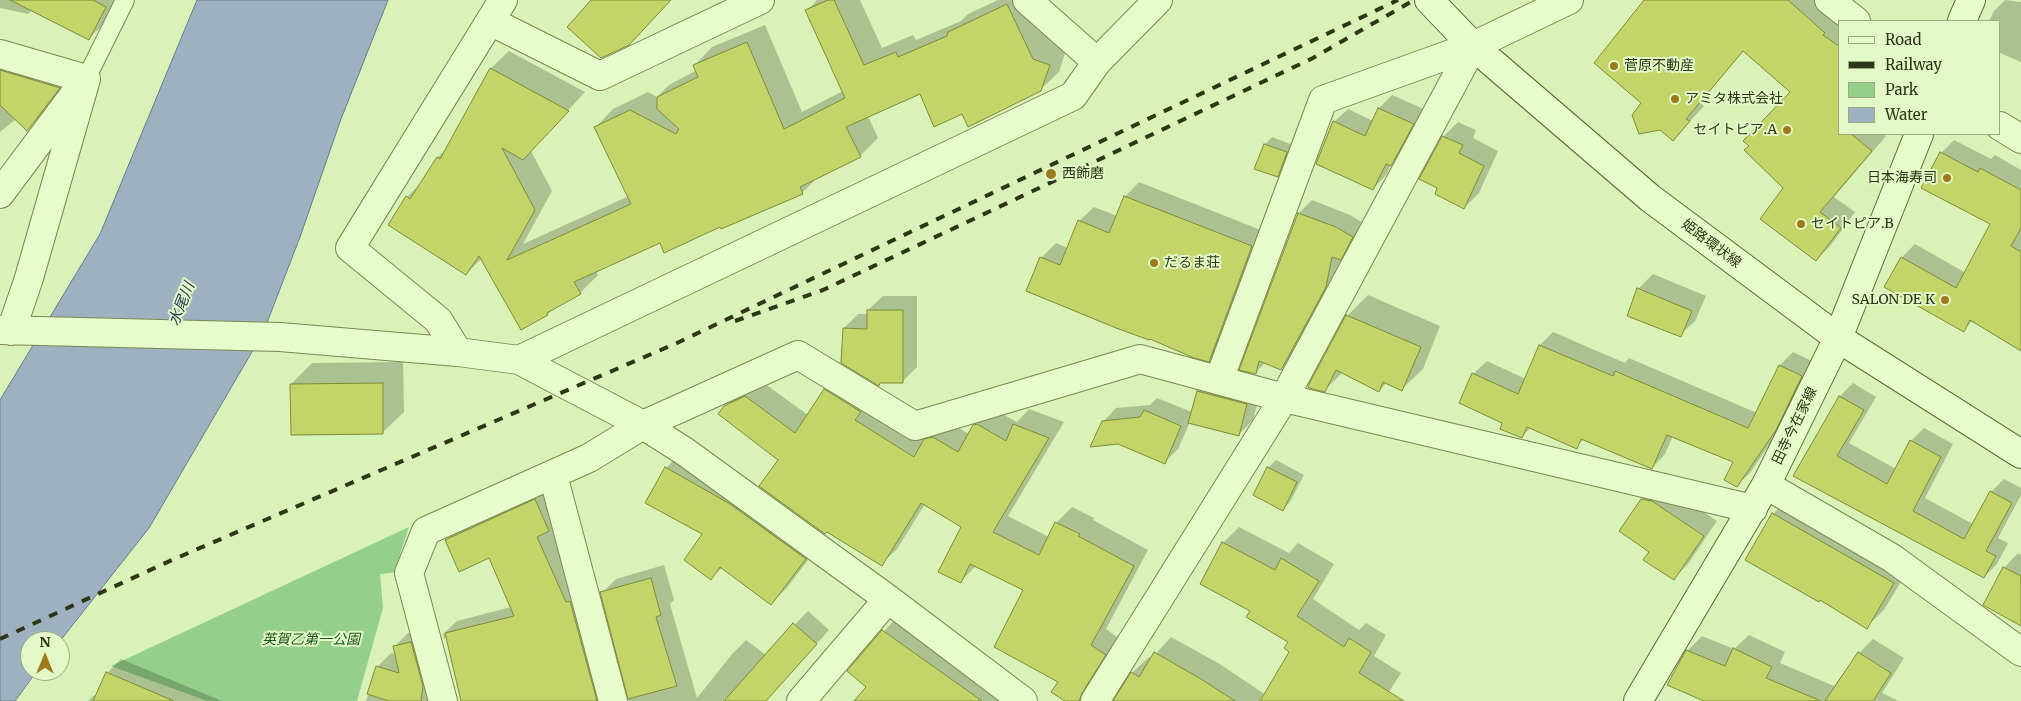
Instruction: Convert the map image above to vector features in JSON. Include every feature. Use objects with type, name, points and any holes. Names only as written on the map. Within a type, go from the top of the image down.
[{"type":"street","points":[[458,352],[438,320],[350,248],[496,10],[600,76],[760,0]]},
{"type":"street","points":[[1026,0],[1098,62]]},
{"type":"street","points":[[519,360],[1073,96],[1098,62],[1158,0]]},
{"type":"street","name":"姫路環状線","points":[[1429,0],[1473,46],[1650,198],[1838,338],[2021,454]]},
{"type":"street","points":[[1219,380],[1323,100],[1473,46],[1569,0]]},
{"type":"street","points":[[1829,0],[1855,20]]},
{"type":"street","points":[[1962,20],[1971,0]]},
{"type":"street","points":[[1094,701],[1284,398],[1473,46]]},
{"type":"street","points":[[0,54],[86,79]]},
{"type":"street","points":[[0,194],[86,79]]},
{"type":"street","points":[[86,79],[29,278],[6,331],[280,337],[458,352],[519,360],[643,425],[684,451],[888,599],[1022,701]]},
{"type":"street","points":[[2001,127],[2021,139]]},
{"type":"street","name":"田寺今在家線","points":[[1638,701],[1766,485],[1838,338],[1919,135]]},
{"type":"street","points":[[443,701],[409,573],[426,530],[553,475],[589,458],[643,425],[798,355],[916,426],[1140,359],[1284,398],[1753,509]]},
{"type":"street","points":[[553,475],[612,701]]},
{"type":"street","points":[[1766,485],[1892,558],[2021,652]]},
{"type":"street","points":[[801,701],[888,599]]},
{"type":"lane","points":[[86,79],[125,0]]},
{"type":"green space","name":"英賀乙第一公園","points":[[409,527],[397,563],[399,572],[380,574],[383,608],[357,701],[207,701],[111,666]]},
{"type":"water","name":"水尾川","points":[[197,0],[388,0],[341,119],[300,237],[263,333],[149,528],[68,631],[20,631],[20,681],[30,681],[15,701],[0,701],[0,400],[100,234]]},
{"type":"building","points":[[10,0],[93,0],[106,7],[89,40]]},
{"type":"building","points":[[591,0],[671,0],[629,45],[601,58],[567,27]]},
{"type":"building","points":[[828,0],[834,0],[864,65],[896,52],[898,57],[947,36],[948,32],[1007,4],[1033,59],[1050,65],[1041,91],[968,127],[962,114],[934,127],[920,94],[846,127],[861,157],[800,187],[803,194],[721,229],[720,227],[664,253],[660,243],[574,282],[581,294],[521,330],[479,256],[466,275],[388,225],[406,196],[410,199],[437,157],[440,159],[490,68],[569,111],[523,160],[502,148],[535,210],[507,260],[631,204],[594,127],[630,110],[676,134],[679,129],[657,109],[657,97],[698,77],[693,65],[747,42],[784,129],[845,98],[805,10]]},
{"type":"building","points":[[1644,0],[1788,0],[1825,33],[1823,35],[1838,46],[1838,135],[1852,135],[1872,151],[1820,212],[1841,228],[1816,261],[1760,219],[1783,188],[1744,150],[1749,146],[1743,141],[1790,92],[1743,51],[1686,119],[1690,121],[1673,141],[1660,130],[1639,134],[1632,115],[1641,103],[1594,63]]},
{"type":"building","points":[[0,70],[60,88],[27,131],[0,105]]},
{"type":"building","points":[[1378,108],[1414,124],[1391,166],[1386,164],[1373,190],[1316,164],[1333,121],[1365,136]]},
{"type":"building","points":[[1442,136],[1463,145],[1459,153],[1484,166],[1464,209],[1435,194],[1437,188],[1419,179]]},
{"type":"building","points":[[1264,144],[1287,152],[1278,177],[1254,169]]},
{"type":"building","points":[[1940,152],[1978,172],[1980,168],[2021,190],[2021,228],[2011,246],[2021,252],[2021,351],[1970,320],[1964,332],[1884,287],[1901,257],[1956,288],[1990,224],[1921,188]]},
{"type":"building","points":[[1124,196],[1252,246],[1209,362],[1116,328],[1026,291],[1040,257],[1060,265],[1078,220],[1109,233]]},
{"type":"building","points":[[1298,213],[1336,227],[1353,237],[1341,260],[1332,257],[1326,287],[1281,370],[1259,361],[1256,374],[1239,370]]},
{"type":"building","points":[[1637,288],[1692,311],[1681,337],[1627,316]]},
{"type":"building","points":[[867,310],[903,310],[903,383],[880,383],[879,386],[841,363],[843,328],[867,329]]},
{"type":"building","points":[[1346,315],[1421,347],[1402,391],[1383,382],[1379,392],[1336,370],[1325,392],[1309,388],[1308,386]]},
{"type":"building","points":[[1539,345],[1613,376],[1615,371],[1748,428],[1779,365],[1802,376],[1776,430],[1737,487],[1724,480],[1733,462],[1667,435],[1652,469],[1581,439],[1577,449],[1527,427],[1522,438],[1500,429],[1502,423],[1459,403],[1472,373],[1518,394]]},
{"type":"building","points":[[383,383],[383,434],[291,435],[290,384]]},
{"type":"building","points":[[824,389],[861,412],[855,420],[914,457],[924,439],[933,437],[958,452],[973,425],[977,424],[1006,441],[1013,424],[1049,438],[993,532],[1039,555],[1055,522],[1080,534],[1078,536],[1134,566],[1091,645],[1106,655],[1079,701],[1065,701],[1051,692],[1058,682],[994,647],[1023,590],[970,564],[961,583],[938,572],[961,527],[921,503],[882,566],[827,532],[825,534],[759,486],[778,460],[718,414],[724,406],[745,396],[795,433]]},
{"type":"building","points":[[1197,391],[1247,404],[1239,436],[1188,423]]},
{"type":"building","points":[[1839,396],[1864,410],[1837,456],[1887,484],[1910,440],[1941,457],[1913,511],[1964,539],[1990,491],[2012,503],[1986,551],[1996,556],[1984,578],[1793,476]]},
{"type":"building","points":[[1144,410],[1181,426],[1165,464],[1118,444],[1090,447],[1102,421],[1140,417]]},
{"type":"building","points":[[665,467],[730,504],[806,559],[771,605],[720,567],[711,580],[684,560],[702,534],[645,503]]},
{"type":"building","points":[[1267,467],[1297,482],[1283,511],[1253,495]]},
{"type":"building","points":[[535,499],[549,531],[537,537],[566,602],[570,601],[597,701],[461,701],[445,633],[514,616],[489,558],[459,572],[445,540]]},
{"type":"building","points":[[1641,499],[1652,501],[1704,536],[1674,580],[1643,560],[1649,552],[1619,531]]},
{"type":"building","points":[[1772,513],[1894,583],[1867,629],[1820,600],[1819,602],[1745,560]]},
{"type":"building","points":[[1222,542],[1275,570],[1281,558],[1319,581],[1297,616],[1344,647],[1349,638],[1371,652],[1359,673],[1404,701],[1260,701],[1289,652],[1284,648],[1288,642],[1246,617],[1250,611],[1200,584]]},
{"type":"building","points":[[2003,567],[2021,576],[2021,626],[1983,605]]},
{"type":"building","points":[[651,578],[661,615],[656,617],[677,686],[628,699],[600,592]]},
{"type":"building","points":[[793,623],[817,644],[766,701],[724,701]]},
{"type":"building","points":[[882,630],[982,701],[854,701],[866,687],[847,671]]},
{"type":"building","points":[[411,642],[423,686],[421,701],[389,701],[367,694],[376,666],[399,673],[393,646]]},
{"type":"building","points":[[1733,648],[1772,667],[1766,678],[1821,701],[1704,701],[1667,685],[1686,650],[1725,666]]},
{"type":"building","points":[[1154,652],[1235,701],[1113,701],[1131,672],[1139,677]]},
{"type":"building","points":[[1858,652],[1891,673],[1873,701],[1825,701]]},
{"type":"building","points":[[106,672],[174,701],[93,701]]},
{"type":"railway","points":[[0,639],[172,560],[677,343],[1398,0]]},
{"type":"railway","points":[[735,321],[823,290],[1054,181],[1313,58],[1414,0]]},
{"type":"place","name":"菅原不動産","points":[[1614,66]]},
{"type":"place","name":"アミタ株式会社","points":[[1675,99]]},
{"type":"place","name":"セイトピア.A","points":[[1787,130]]},
{"type":"place","name":"西飾磨","points":[[1051,174]]},
{"type":"place","name":"日本海寿司","points":[[1947,178]]},
{"type":"place","name":"セイトピア.B","points":[[1801,224]]},
{"type":"place","name":"だるま荘","points":[[1154,263]]},
{"type":"place","name":"SALON DE K","points":[[1945,300]]}]
